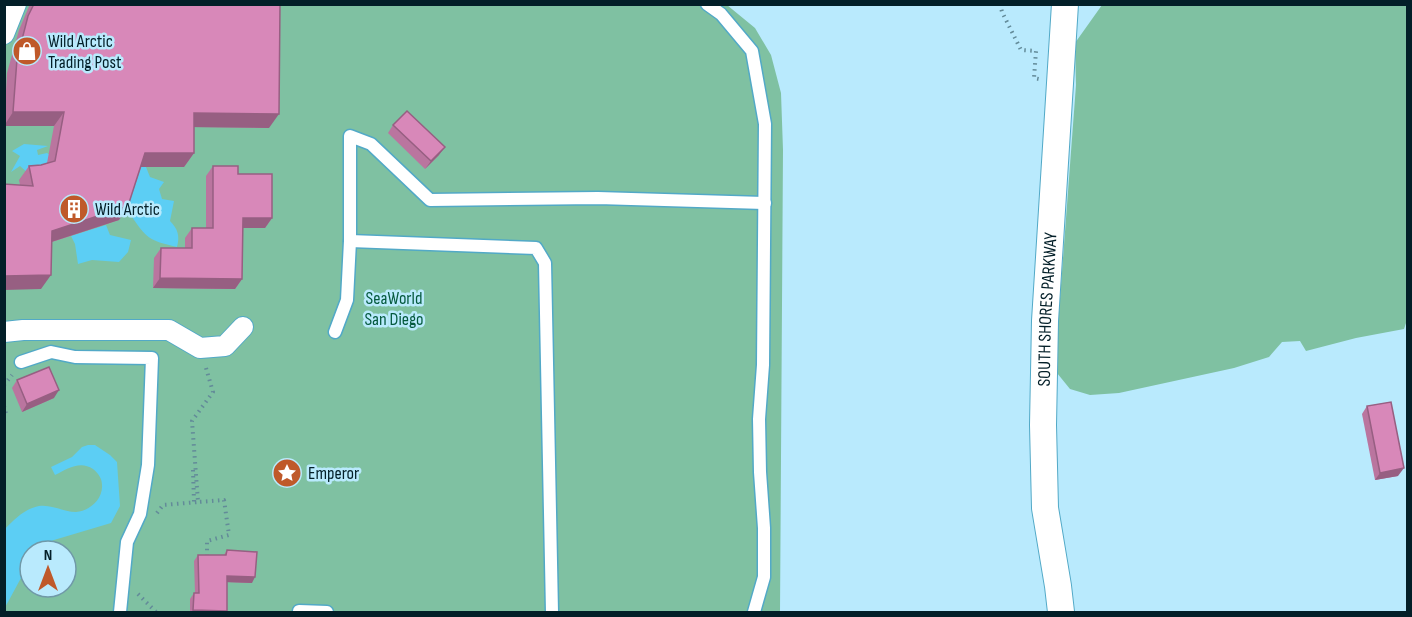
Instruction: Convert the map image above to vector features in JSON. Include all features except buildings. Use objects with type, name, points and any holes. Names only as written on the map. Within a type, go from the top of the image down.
[{"type":"street","points":[[4,34],[16,4]]},
{"type":"street","name":"SOUTH SHORES PARKWAY","points":[[1061,612],[1045,508],[1043,425],[1045,321],[1065,4]]},
{"type":"street","points":[[4,332],[169,330],[200,348],[225,346],[243,327]]},
{"type":"lane","points":[[707,4],[721,14],[752,51],[765,124],[763,365],[759,419],[764,577],[754,612]]},
{"type":"lane","points":[[334,332],[347,300],[350,241],[350,136],[371,144],[430,200],[598,198],[765,203]]},
{"type":"lane","points":[[350,241],[536,248],[545,263],[552,612]]},
{"type":"lane","points":[[21,362],[51,352],[75,357],[152,358],[148,465],[140,514],[127,542],[120,612]]},
{"type":"lane","points":[[299,611],[327,612]]},
{"type":"path","points":[[1000,4],[1021,50],[1036,51],[1034,78],[1060,82]]},
{"type":"path","points":[[196,502],[192,421],[213,392]]},
{"type":"path","points":[[4,406],[6,414],[4,415]]},
{"type":"path","points":[[156,515],[163,505],[224,500],[229,535],[207,541],[207,561]]},
{"type":"path","points":[[134,590],[156,612]]},
{"type":"green space","name":"SeaWorld San Diego","points":[[4,5],[727,5],[755,28],[771,55],[781,93],[783,150],[780,612],[5,612]]},
{"type":"green space","points":[[1102,5],[1407,5],[1408,312],[1404,329],[1306,351],[1300,341],[1282,342],[1269,357],[1234,368],[1119,393],[1090,395],[1070,389],[1057,373],[1056,352],[1076,85],[1075,43]]},
{"type":"water","points":[[24,144],[48,146],[37,150],[38,155],[47,153],[54,158],[51,167],[29,174],[20,166],[11,172],[20,156],[12,151]]},
{"type":"water","points":[[135,167],[146,167],[150,177],[164,182],[159,189],[162,199],[174,201],[170,221],[178,233],[177,247],[149,237],[140,229],[130,214],[132,208],[123,205]]},
{"type":"water","points":[[106,225],[110,235],[131,240],[128,252],[119,262],[92,260],[78,264],[75,244],[71,236]]},
{"type":"water","points":[[95,445],[117,462],[120,506],[111,523],[57,539],[18,539],[18,583],[5,607],[5,529],[20,515],[34,507],[48,506],[76,512],[91,507],[100,495],[101,480],[88,466],[78,465],[55,475],[51,467],[72,457],[82,447]]},
{"type":"place","name":"Wild Arctic Trading Post","points":[[27,51]]},
{"type":"place","name":"Wild Arctic","points":[[74,209]]},
{"type":"place","name":"Emperor","points":[[287,473]]}]
